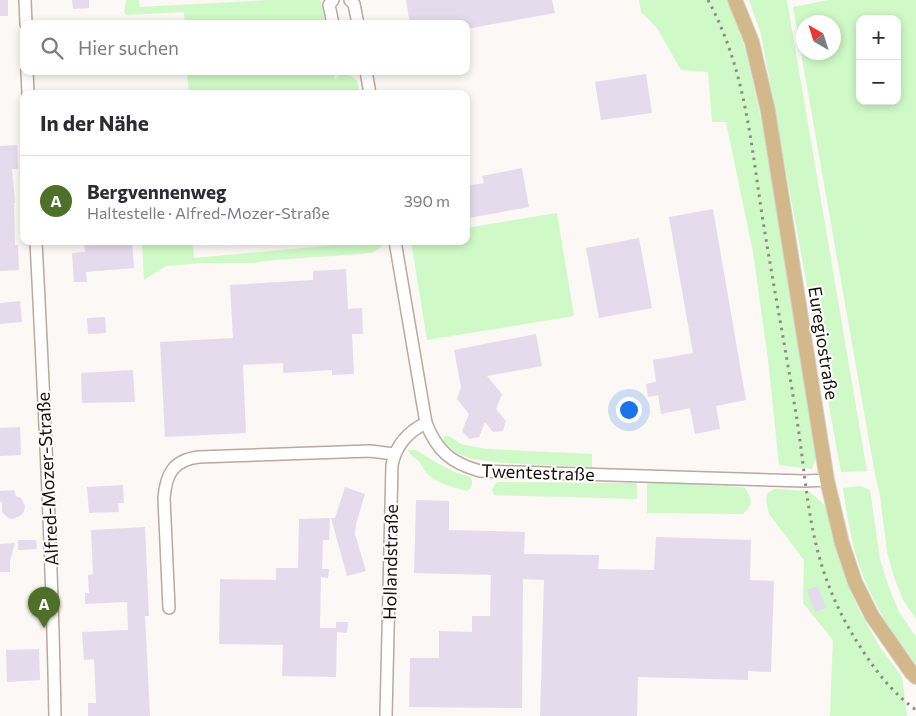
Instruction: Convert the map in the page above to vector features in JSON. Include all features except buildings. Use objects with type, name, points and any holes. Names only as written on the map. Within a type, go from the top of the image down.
[{"type":"main road","name":"Euregiostraße","points":[[735,0],[752,42],[768,111],[827,480],[842,543],[854,582],[872,616],[916,677]]},
{"type":"street","points":[[24,0],[26,20]]},
{"type":"street","points":[[333,0],[329,5],[333,20]]},
{"type":"street","points":[[350,0],[354,4],[357,20]]},
{"type":"street","points":[[28,75],[28,90]]},
{"type":"street","points":[[365,75],[369,90]]},
{"type":"street","name":"Alfred-Mozer-Straße","points":[[36,245],[48,479],[55,716]]},
{"type":"street","name":"Twentestraße","points":[[396,245],[426,423],[429,432],[440,449],[452,461],[480,471],[805,481],[827,480]]},
{"type":"street","points":[[169,608],[165,486],[166,480],[174,467],[182,461],[199,456],[370,451],[394,454],[410,432],[426,423]]},
{"type":"street","name":"Hollandstraße","points":[[386,716],[392,465],[394,454]]},
{"type":"green space","points":[[126,0],[139,0],[140,7],[268,0],[319,0],[324,20],[185,20],[184,12],[127,15],[124,13]]},
{"type":"green space","points":[[639,0],[728,0],[746,51],[761,119],[819,451],[812,469],[779,465],[768,359],[753,252],[726,122],[712,122],[708,72],[681,70],[657,28],[641,12]]},
{"type":"green space","points":[[749,0],[787,0],[867,471],[841,472],[761,34]]},
{"type":"green space","points":[[829,0],[916,0],[916,619],[903,600],[887,552],[880,496],[802,60],[841,60],[841,15],[796,15],[796,24],[793,7]]},
{"type":"green space","points":[[187,75],[334,75],[335,80],[339,75],[349,75],[357,80],[359,90],[189,90]]},
{"type":"green space","points":[[557,213],[574,316],[427,340],[412,245],[470,245],[470,227]]},
{"type":"green space","points":[[142,245],[193,245],[194,258],[335,245],[381,245],[374,252],[363,254],[253,263],[203,263],[166,266],[144,280]]},
{"type":"green space","points":[[444,436],[449,436],[461,444],[486,449],[592,454],[592,467],[503,463],[472,459],[458,454],[444,443]]},
{"type":"green space","points":[[408,450],[416,450],[457,473],[471,477],[471,487],[467,491],[444,484],[433,478],[428,475],[420,462]]},
{"type":"green space","points":[[498,482],[637,483],[637,499],[494,495],[492,490]]},
{"type":"green space","points":[[647,483],[744,487],[751,501],[743,514],[647,513]]},
{"type":"green space","points":[[861,486],[870,490],[880,559],[888,585],[899,612],[916,637],[916,664],[893,634],[874,601],[854,548],[843,488]]},
{"type":"green space","points":[[774,489],[809,491],[829,509],[838,553],[852,594],[880,647],[902,677],[907,716],[830,716],[833,640],[803,603],[804,560],[769,514],[766,500],[768,493]]},
{"type":"railway","points":[[708,0],[721,27],[731,55],[746,111],[796,414],[808,503],[819,556],[831,592],[854,637],[886,682],[916,710]]},
{"type":"place","name":"Bergvennenweg","points":[[44,628]]}]
